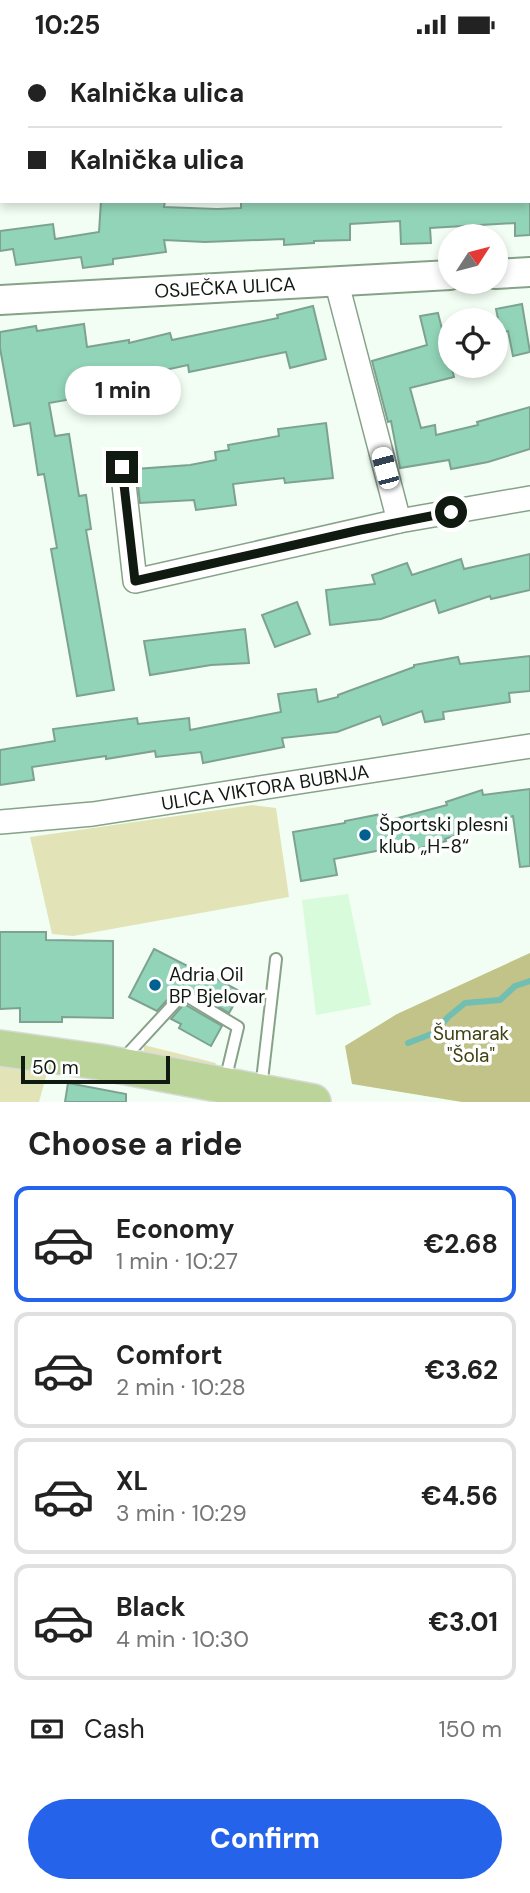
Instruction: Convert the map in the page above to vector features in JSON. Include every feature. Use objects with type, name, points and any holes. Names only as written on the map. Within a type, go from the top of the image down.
[{"type":"main road","points":[[0,1048],[117,1065],[223,1093],[261,1091],[313,1102]]},
{"type":"street","points":[[508,273],[530,272]]},
{"type":"street","name":"OSJEČKA ULICA","points":[[0,299],[438,276]]},
{"type":"street","points":[[336,280],[398,521]]},
{"type":"street","points":[[122,467],[135,581],[398,521],[530,498]]},
{"type":"street","name":"ULICA VIKTORA BUBNJA","points":[[0,822],[93,814],[530,746]]},
{"type":"lane","points":[[261,1091],[276,959]]},
{"type":"lane","points":[[117,1065],[183,994],[238,1027],[223,1093]]},
{"type":"shaded area","points":[[253,805],[276,808],[289,897],[73,936],[52,934],[30,837]]},
{"type":"shaded area","points":[[348,894],[371,1005],[316,1015],[302,900]]},
{"type":"shaded area","points":[[144,1045],[216,1063],[213,1070],[144,1056]]},
{"type":"shaded area","points":[[0,1061],[49,1066],[39,1102],[0,1102]]},
{"type":"green space","name":"Šumarak \"Šola\"","points":[[530,953],[530,1102],[462,1102],[352,1084],[345,1046],[397,1014]]},
{"type":"building","points":[[101,203],[165,203],[164,207],[217,209],[241,208],[241,203],[530,203],[530,235],[515,236],[515,223],[438,224],[438,228],[430,228],[431,243],[401,244],[400,221],[350,224],[350,240],[284,245],[284,239],[205,242],[164,240],[166,252],[113,259],[113,264],[83,268],[81,257],[16,265],[13,249],[0,251],[0,231],[53,224],[55,239],[99,232]]},
{"type":"building","points":[[522,304],[530,352],[513,356],[508,331],[508,308],[501,308]]},
{"type":"building","points":[[313,306],[326,359],[290,368],[286,352],[189,372],[188,365],[142,375],[93,381],[95,395],[49,403],[55,436],[69,434],[79,496],[86,495],[91,529],[86,530],[114,690],[77,696],[51,549],[57,548],[44,474],[38,475],[30,423],[14,426],[0,348],[0,332],[36,326],[37,331],[84,324],[87,347],[129,340],[129,343],[170,333],[172,340],[278,318],[277,315]]},
{"type":"building","points":[[438,313],[438,378],[450,378],[410,388],[421,428],[435,425],[436,435],[478,425],[477,422],[530,407],[530,449],[488,462],[451,469],[449,460],[400,468],[391,421],[388,422],[372,361],[427,345],[420,316]]},
{"type":"building","points":[[326,423],[333,478],[285,483],[284,478],[233,484],[236,505],[196,510],[194,500],[140,503],[136,469],[216,460],[215,452],[229,450],[228,445],[279,436],[278,429]]},
{"type":"building","points":[[530,554],[530,590],[491,599],[490,596],[439,613],[435,600],[381,619],[330,625],[326,590],[375,584],[372,575],[407,563],[412,575],[461,559],[464,569]]},
{"type":"building","points":[[297,602],[310,634],[275,647],[262,615]]},
{"type":"building","points":[[245,629],[249,663],[211,665],[150,675],[144,641]]},
{"type":"building","points":[[530,656],[530,691],[509,693],[510,702],[443,712],[444,719],[425,722],[422,711],[383,725],[380,716],[337,732],[282,738],[284,747],[203,763],[201,752],[156,757],[155,751],[32,767],[34,780],[0,785],[0,750],[55,741],[53,729],[137,718],[138,724],[189,718],[190,730],[281,712],[278,694],[316,689],[318,702],[338,697],[414,665],[458,657],[460,664]]},
{"type":"building","points":[[530,789],[530,866],[520,867],[513,816],[445,839],[446,841],[410,851],[408,845],[334,859],[337,875],[301,881],[293,832],[381,814],[383,822],[447,805],[446,802],[482,790],[483,795]]},
{"type":"building","points":[[0,932],[46,932],[46,940],[113,941],[113,1018],[62,1017],[62,1022],[20,1022],[20,1008],[0,1009]]},
{"type":"building","points":[[154,949],[241,992],[229,1013],[184,986],[177,989],[157,1011],[129,997]]},
{"type":"building","points":[[184,1004],[222,1026],[211,1046],[179,1028],[181,1024],[171,1019]]},
{"type":"building","points":[[68,1083],[126,1094],[126,1102],[65,1102]]},
{"type":"waterway","points":[[408,1043],[434,1033],[465,1003],[500,1000],[515,986],[530,981]]},
{"type":"place","name":"Športski plesni klub „H-8“","points":[[365,835]]},
{"type":"place","name":"Adria Oil BP Bjelovar","points":[[155,985]]},
{"type":"route","points":[[122,467],[135,581],[398,521],[451,512]]}]
